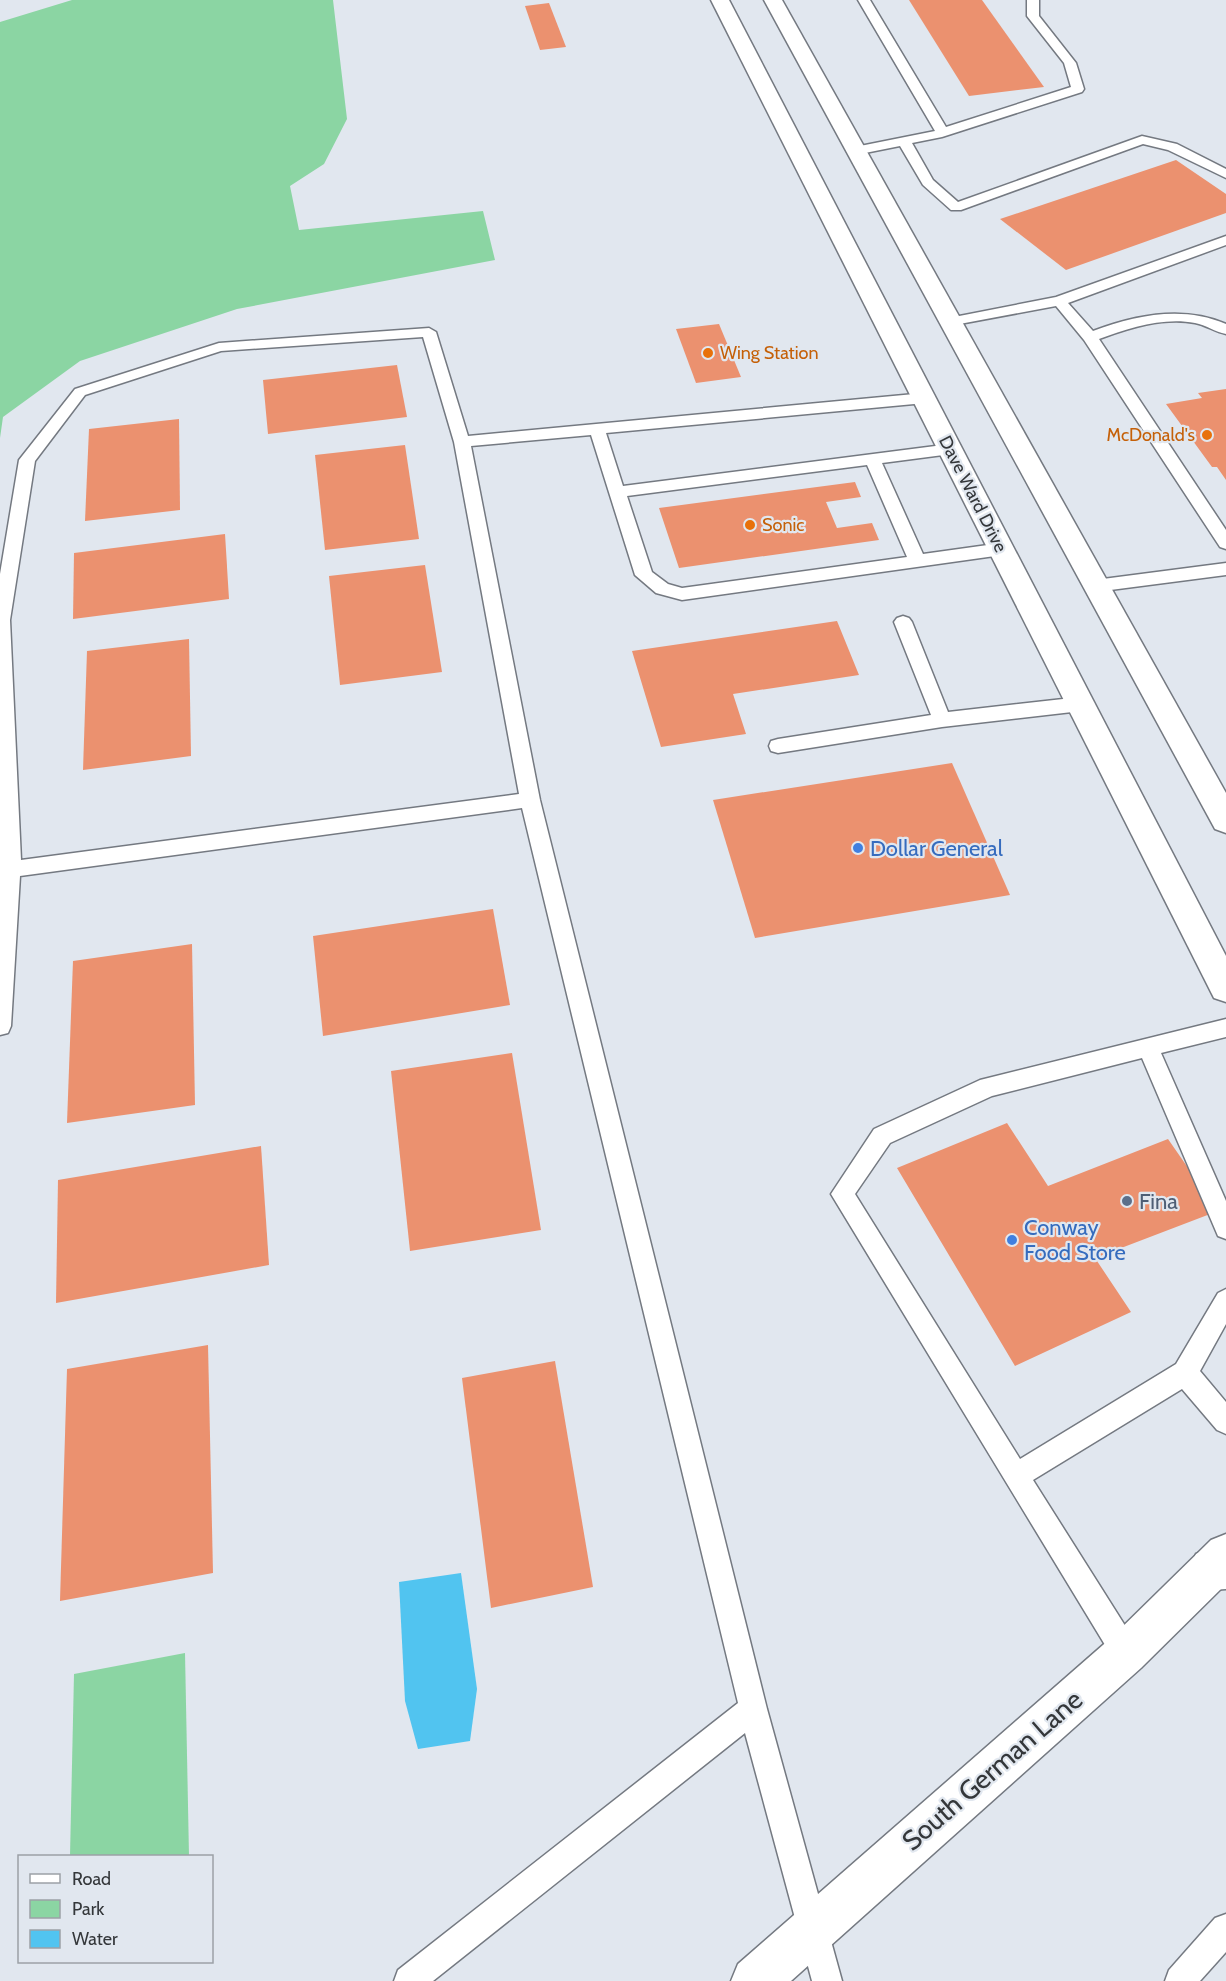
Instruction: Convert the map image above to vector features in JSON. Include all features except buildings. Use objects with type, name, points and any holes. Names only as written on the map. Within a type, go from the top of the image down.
[{"type":"main road","name":"Dave Ward Drive","points":[[720,0],[1226,988]]},
{"type":"main road","points":[[773,0],[1226,821]]},
{"type":"main road","name":"South German Lane","points":[[755,1981],[1126,1653],[1221,1564]]},
{"type":"lane","points":[[864,0],[942,132]]},
{"type":"lane","points":[[855,151],[942,132],[1078,89],[1070,63],[1033,16],[1033,0]]},
{"type":"lane","points":[[904,141],[928,182],[956,207],[1142,140],[1172,147],[1226,174]]},
{"type":"lane","points":[[949,322],[1059,300],[1226,240]]},
{"type":"lane","points":[[1059,300],[1090,337],[1226,543]]},
{"type":"lane","points":[[1090,337],[1113,328],[1144,321],[1178,318],[1214,323],[1226,330]]},
{"type":"lane","points":[[0,1026],[11,869],[1,620],[27,460],[80,392],[219,347],[429,332],[462,442],[530,800],[753,1709],[827,1981]]},
{"type":"lane","points":[[462,442],[925,398]]},
{"type":"lane","points":[[597,429],[644,574],[662,589],[682,594],[1002,549]]},
{"type":"lane","points":[[617,492],[951,449]]},
{"type":"lane","points":[[872,459],[917,561]]},
{"type":"lane","points":[[1095,586],[1226,569]]},
{"type":"lane","points":[[903,622],[942,720]]},
{"type":"lane","points":[[778,746],[942,720],[1081,704]]},
{"type":"lane","points":[[11,869],[530,800]]},
{"type":"lane","points":[[1126,1653],[842,1194],[882,1136],[987,1087],[1226,1028]]},
{"type":"lane","points":[[1148,1048],[1226,1228]]},
{"type":"lane","points":[[1016,1476],[1185,1373],[1226,1301]]},
{"type":"lane","points":[[1185,1373],[1226,1421]]},
{"type":"lane","points":[[409,1981],[753,1709]]},
{"type":"lane","points":[[1180,1981],[1226,1929]]},
{"type":"green space","points":[[72,0],[333,0],[347,119],[324,164],[290,186],[299,230],[483,211],[495,260],[237,309],[80,361],[3,417],[0,438],[0,22]]},
{"type":"green space","points":[[185,1653],[189,1855],[70,1855],[74,1674]]},
{"type":"water","points":[[461,1573],[477,1689],[470,1741],[418,1749],[405,1701],[399,1582]]},
{"type":"place","name":"Wing Station","points":[[708,353]]},
{"type":"place","name":"McDonald's","points":[[1207,435]]},
{"type":"place","name":"Sonic","points":[[750,525]]},
{"type":"place","name":"Dollar General","points":[[858,848]]},
{"type":"place","name":"Fina","points":[[1127,1201]]},
{"type":"place","name":"Conway Food Store","points":[[1012,1240]]}]
